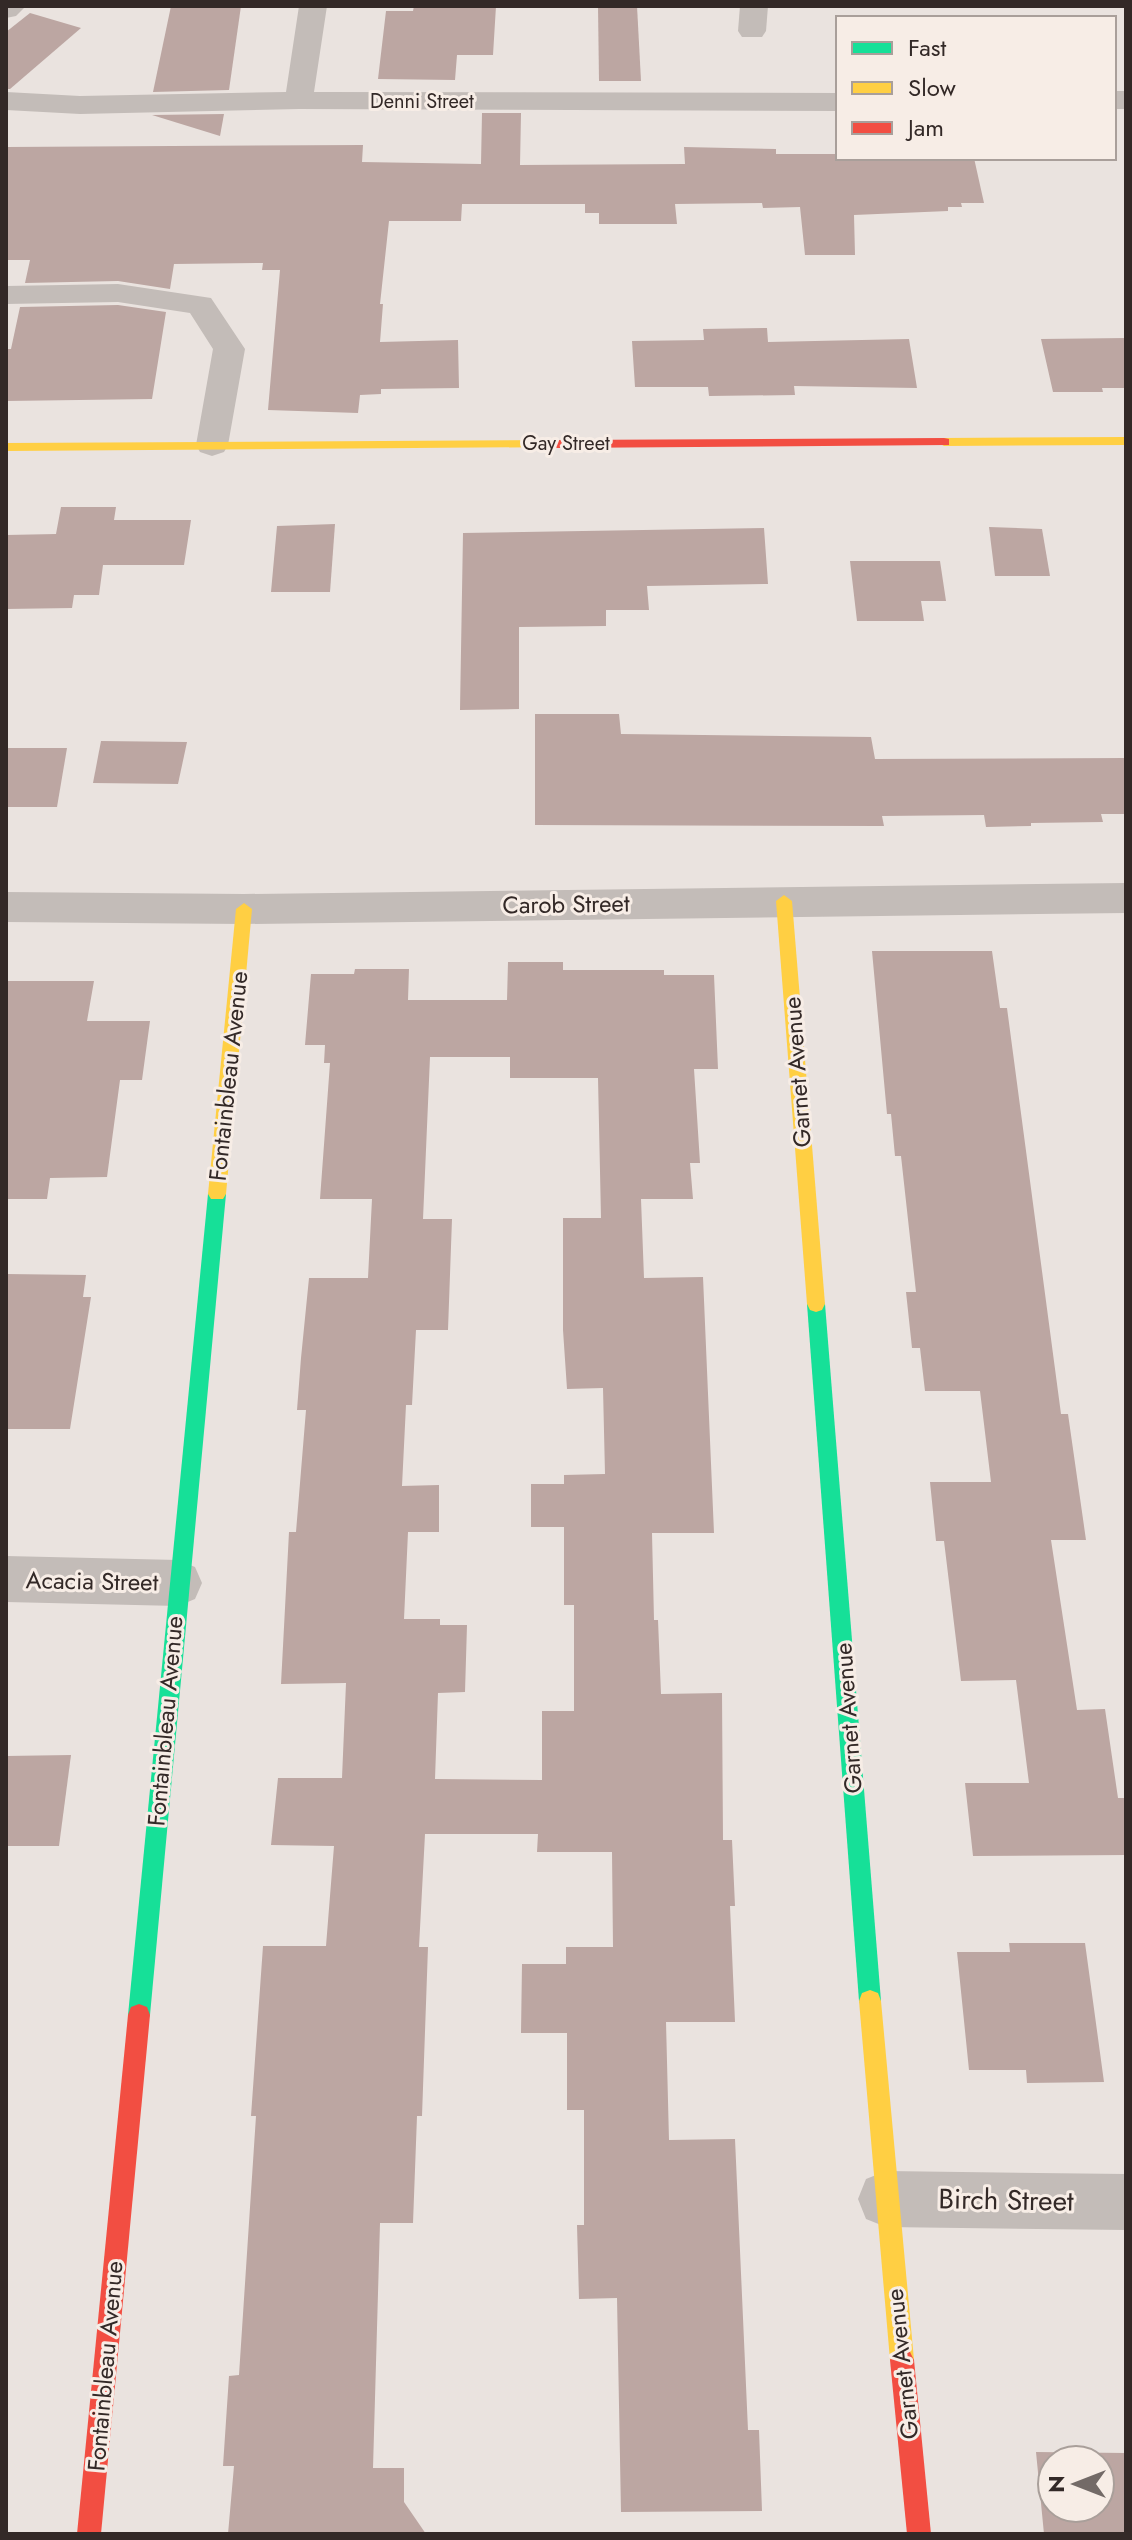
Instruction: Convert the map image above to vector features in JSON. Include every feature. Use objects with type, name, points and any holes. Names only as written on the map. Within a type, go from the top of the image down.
[{"type":"street","points":[[6,10],[12,6]]},
{"type":"street","points":[[299,100],[313,6]]},
{"type":"street","name":"Denni Street","points":[[6,101],[80,105],[299,100],[836,102]]},
{"type":"street","points":[[6,295],[118,293],[200,305],[229,349],[212,445]]},
{"type":"street","name":"Gay Street","points":[[6,447],[1126,441]]},
{"type":"street","name":"Carob Street","points":[[6,907],[244,909],[1126,898]]},
{"type":"street","name":"Garnet Avenue","points":[[784,901],[886,2199],[919,2534]]},
{"type":"street","name":"Fontainbleau Avenue","points":[[89,2534],[244,909]]},
{"type":"street","name":"Acacia Street","points":[[6,1579],[178,1583]]},
{"type":"street","name":"Birch Street","points":[[886,2199],[1126,2202]]},
{"type":"building","points":[[171,6],[241,6],[229,90],[153,92]]},
{"type":"building","points":[[414,6],[496,6],[493,55],[457,55],[455,80],[378,79],[386,11],[413,11]]},
{"type":"building","points":[[598,6],[637,6],[641,81],[599,81]]},
{"type":"building","points":[[30,13],[81,28],[10,89],[6,89],[6,32]]},
{"type":"building","points":[[482,113],[521,113],[520,165],[685,164],[684,147],[776,149],[776,154],[836,154],[836,160],[974,160],[984,203],[961,203],[962,207],[948,207],[948,211],[854,215],[855,255],[805,255],[800,207],[763,208],[762,203],[675,204],[677,224],[599,224],[599,213],[585,213],[585,204],[462,204],[461,221],[389,221],[380,304],[383,304],[380,342],[458,340],[459,388],[381,389],[381,394],[360,395],[358,413],[268,410],[280,270],[262,270],[263,263],[174,264],[170,289],[118,281],[25,283],[30,260],[6,260],[6,147],[363,145],[362,162],[481,164]]},
{"type":"building","points":[[224,114],[220,136],[152,115]]},
{"type":"building","points":[[118,305],[166,312],[152,399],[6,401],[6,349],[11,349],[20,307]]},
{"type":"building","points":[[767,328],[768,342],[909,339],[917,388],[794,386],[795,395],[709,396],[708,387],[635,387],[632,341],[704,340],[703,329]]},
{"type":"building","points":[[1126,338],[1126,388],[1102,388],[1103,392],[1053,392],[1041,339]]},
{"type":"building","points":[[61,507],[116,507],[114,520],[191,520],[184,565],[103,565],[99,595],[74,595],[72,608],[6,609],[6,535],[56,534]]},
{"type":"building","points":[[335,524],[330,592],[271,592],[277,526]]},
{"type":"building","points":[[989,527],[1042,529],[1050,576],[995,576]]},
{"type":"building","points":[[764,528],[768,584],[647,586],[649,610],[606,610],[606,626],[519,627],[519,709],[460,710],[463,533]]},
{"type":"building","points":[[850,561],[940,561],[946,601],[921,601],[924,621],[857,621]]},
{"type":"building","points":[[535,714],[619,714],[621,734],[871,737],[875,759],[1126,758],[1126,814],[1101,814],[1103,822],[986,827],[984,815],[882,816],[884,826],[535,825]]},
{"type":"building","points":[[101,741],[187,742],[178,784],[93,783]]},
{"type":"building","points":[[6,748],[67,748],[57,807],[6,807]]},
{"type":"building","points":[[872,951],[992,951],[1000,1008],[1007,1008],[1061,1414],[1068,1414],[1086,1540],[1051,1540],[1077,1710],[1105,1709],[1118,1798],[1126,1798],[1126,1855],[973,1856],[965,1783],[1029,1783],[1016,1680],[961,1681],[944,1541],[936,1541],[930,1482],[991,1482],[980,1391],[925,1391],[920,1348],[912,1348],[906,1292],[916,1292],[901,1156],[895,1156],[891,1114],[887,1114]]},
{"type":"building","points":[[508,962],[563,962],[563,970],[664,970],[664,975],[714,975],[718,1069],[694,1069],[700,1163],[690,1163],[693,1199],[641,1199],[644,1278],[703,1277],[714,1533],[652,1533],[654,1620],[658,1620],[661,1694],[722,1693],[723,1840],[732,1840],[735,1906],[730,1906],[735,2022],[666,2022],[669,2140],[735,2139],[748,2430],[759,2430],[762,2511],[621,2512],[617,2298],[579,2299],[577,2225],[584,2225],[584,2110],[567,2110],[567,2033],[521,2033],[522,1964],[566,1964],[566,1947],[613,1947],[612,1852],[537,1852],[538,1834],[425,1834],[419,1947],[428,1947],[422,2116],[417,2116],[413,2223],[380,2223],[373,2468],[404,2468],[404,2502],[426,2534],[228,2534],[234,2466],[223,2466],[229,2376],[239,2375],[256,2116],[251,2116],[263,1946],[326,1946],[334,1846],[271,1845],[278,1778],[342,1778],[346,1683],[281,1684],[289,1532],[296,1532],[306,1410],[297,1410],[309,1278],[368,1278],[372,1199],[320,1199],[330,1063],[324,1063],[325,1045],[305,1045],[311,974],[354,974],[355,969],[409,969],[408,1000],[507,1000]],"holes":[[[430,1057],[510,1057],[510,1078],[598,1078],[601,1218],[563,1218],[563,1330],[567,1389],[603,1388],[605,1474],[564,1475],[564,1484],[531,1484],[531,1527],[564,1527],[564,1605],[574,1605],[574,1711],[542,1711],[542,1780],[435,1779],[438,1693],[465,1692],[467,1625],[440,1625],[440,1619],[404,1619],[408,1532],[439,1532],[439,1485],[402,1486],[406,1405],[412,1405],[416,1330],[448,1330],[452,1219],[423,1219]]]},
{"type":"building","points":[[6,981],[94,981],[87,1021],[150,1021],[142,1080],[120,1080],[107,1177],[50,1178],[47,1199],[6,1199]]},
{"type":"building","points":[[6,1274],[86,1275],[83,1297],[91,1297],[70,1429],[6,1429]]},
{"type":"building","points":[[71,1755],[59,1846],[6,1846],[6,1756]]},
{"type":"building","points":[[1009,1943],[1085,1943],[1104,2082],[1027,2083],[1026,2070],[969,2070],[957,1952],[1010,1952]]},
{"type":"building","points":[[1116,2453],[1126,2453],[1126,2534],[1044,2534],[1043,2524],[1116,2524]]},
{"type":"traffic: fast","points":[[139,2015],[217,1194]]},
{"type":"traffic: fast","points":[[816,1304],[870,2001]]},
{"type":"traffic: slow","points":[[944,442],[1126,441]]},
{"type":"traffic: slow","points":[[6,447],[557,444]]},
{"type":"traffic: slow","points":[[784,901],[816,1304]]},
{"type":"traffic: slow","points":[[217,1194],[244,909]]},
{"type":"traffic: slow","points":[[870,2001],[902,2360]]},
{"type":"traffic: jam","points":[[557,444],[944,442]]},
{"type":"traffic: jam","points":[[89,2534],[139,2015]]},
{"type":"traffic: jam","points":[[902,2360],[919,2534]]}]
